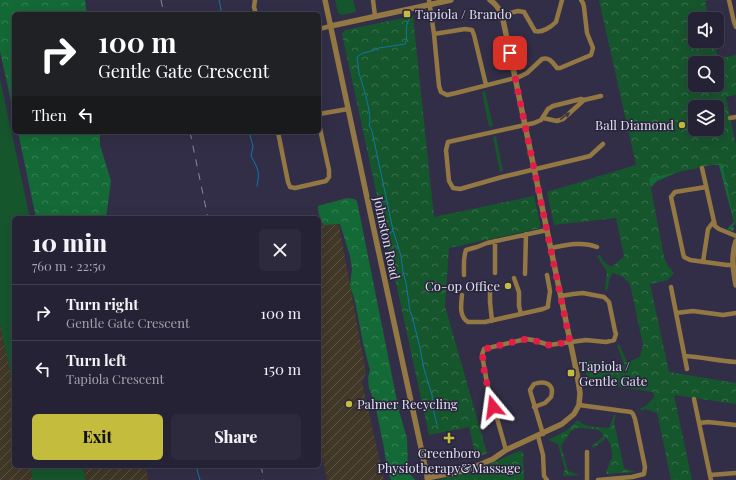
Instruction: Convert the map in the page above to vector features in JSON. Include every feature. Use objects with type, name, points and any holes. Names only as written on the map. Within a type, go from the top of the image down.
[{"type":"street","points":[[255,0],[254,7],[255,12]]},
{"type":"street","name":"Johnston Road","points":[[325,0],[427,479]]},
{"type":"street","points":[[373,0],[375,16]]},
{"type":"street","points":[[321,28],[430,2],[451,0]]},
{"type":"street","points":[[427,479],[467,470],[493,459],[506,450],[562,424],[574,414],[579,405],[580,385],[502,15],[495,3],[490,0]]},
{"type":"street","points":[[502,15],[518,11],[524,12],[536,31],[540,32],[556,22],[562,0]]},
{"type":"street","points":[[430,2],[439,86],[441,92],[448,95],[515,79],[528,73],[542,59],[545,58],[549,59],[557,68],[560,68],[591,55],[593,48],[587,33],[584,7],[581,0]]},
{"type":"street","points":[[729,0],[736,27]]},
{"type":"street","points":[[434,34],[465,29],[472,30],[486,85]]},
{"type":"street","points":[[601,96],[584,100],[581,99],[554,106],[548,109],[542,118],[534,123],[448,142],[446,150],[449,181],[453,188],[460,189],[502,177],[590,156],[603,144]]},
{"type":"street","points":[[542,118],[557,121],[563,119],[584,100]]},
{"type":"street","points":[[321,114],[348,109]]},
{"type":"street","points":[[730,118],[736,117]]},
{"type":"street","points":[[278,134],[288,182],[290,187],[295,188],[326,181],[329,177],[329,170],[321,133]]},
{"type":"street","points":[[702,168],[715,226],[736,236]]},
{"type":"street","points":[[706,186],[675,192],[671,197],[684,257],[690,260],[732,265]]},
{"type":"street","points":[[703,262],[708,229],[714,221]]},
{"type":"street","points":[[464,275],[465,251],[487,243],[547,230]]},
{"type":"street","points":[[526,234],[526,274]]},
{"type":"street","points":[[736,241],[732,254],[732,265],[736,285]]},
{"type":"street","points":[[495,242],[495,273]]},
{"type":"street","points":[[551,248],[575,244],[586,244],[597,247]]},
{"type":"street","points":[[462,296],[461,310],[465,321],[492,321],[542,309],[548,307],[550,291],[547,275]]},
{"type":"street","points":[[514,278],[519,292],[519,306],[521,314]]},
{"type":"street","points":[[671,287],[687,369]]},
{"type":"street","points":[[490,290],[492,321]]},
{"type":"street","points":[[550,291],[560,290]]},
{"type":"street","points":[[506,450],[487,383],[482,355],[483,350],[526,339],[549,345],[586,340],[606,342],[614,340],[616,334],[614,331],[609,302],[604,297],[583,293],[561,296]]},
{"type":"street","points":[[676,313],[693,311],[723,315],[736,313]]},
{"type":"street","points":[[685,356],[736,362]]},
{"type":"street","points":[[534,407],[545,403],[551,398],[552,390],[548,384],[537,383],[534,384],[530,390],[534,407],[541,435],[544,476],[547,480]]},
{"type":"street","points":[[694,399],[710,477],[736,473]]},
{"type":"street","points":[[579,405],[631,412],[635,419],[645,467],[644,474],[632,477],[598,480]]},
{"type":"street","points":[[699,423],[708,422],[736,425]]},
{"type":"street","points":[[587,452],[587,480]]},
{"type":"shaded area","points":[[321,223],[339,225],[366,373],[362,382],[384,480],[327,480],[321,449]]},
{"type":"shaded area","points":[[0,314],[12,370],[12,468],[33,468],[36,480],[0,480]]},
{"type":"shaded area","points":[[84,468],[146,468],[148,480],[86,480]]},
{"type":"green space","points":[[0,0],[85,0],[87,12],[12,12],[12,106],[0,51]]},
{"type":"green space","points":[[335,0],[353,0],[356,12],[342,15],[338,13]]},
{"type":"green space","points":[[599,0],[708,0],[705,1],[707,12],[688,12],[688,48],[716,48],[717,56],[688,56],[688,92],[724,92],[724,58],[736,55],[736,95],[726,97],[736,145],[735,225],[722,163],[649,178],[664,257],[668,266],[674,273],[668,280],[650,284],[669,372],[736,383],[736,404],[674,395],[692,480],[671,480],[653,392],[588,382],[583,360],[625,366],[617,346],[619,344],[627,362],[640,357],[643,345],[630,284],[622,276],[612,273],[607,291],[605,290],[607,272],[597,256],[600,255],[604,262],[612,267],[624,256],[616,218],[554,225],[547,192],[636,165]]},
{"type":"green space","points":[[413,16],[434,217],[534,196],[541,228],[449,248],[445,306],[487,453],[476,458],[469,427],[429,435],[342,34],[345,30]]},
{"type":"green space","points":[[0,79],[30,216],[12,216],[12,381],[0,324]]},
{"type":"green space","points":[[485,91],[493,126],[489,127],[482,92]]},
{"type":"green space","points":[[18,134],[100,134],[100,145],[111,181],[106,216],[36,216]]},
{"type":"green space","points":[[496,136],[503,171],[500,172],[493,137]]},
{"type":"green space","points":[[721,156],[736,188],[736,222],[732,227],[734,228],[733,231],[727,229],[734,222],[719,165],[703,165],[680,171],[657,181],[649,189],[646,181],[655,168]]},
{"type":"green space","points":[[347,198],[357,201],[399,411],[407,438],[408,471],[415,480],[391,480],[387,468],[375,404],[369,388],[368,378],[370,370],[355,301],[350,286],[352,269],[350,256],[340,224],[324,225],[321,216],[320,216],[318,206]]},
{"type":"green space","points":[[654,397],[657,413],[645,409],[641,411],[640,408],[646,406]]},
{"type":"green space","points":[[614,415],[616,415],[614,422],[624,468],[635,472],[606,474],[612,459],[611,448],[608,441],[606,438],[594,448],[592,446],[604,436],[600,431],[578,428],[571,431],[561,446],[568,471],[580,475],[563,476],[565,469],[558,444],[548,440],[567,430],[578,420],[588,426],[609,428]]},
{"type":"green space","points":[[519,451],[523,452],[524,480],[439,480],[477,470]]},
{"type":"green space","points":[[30,468],[83,468],[86,480],[33,480]]},
{"type":"waterway","points":[[219,0],[222,12]]},
{"type":"waterway","points":[[410,18],[406,28],[405,44],[379,48],[363,53],[357,57],[359,73],[370,114],[369,125],[372,131],[393,230],[401,256],[410,311],[432,395],[437,425]]},
{"type":"waterway","points":[[250,134],[253,146],[251,156],[257,167],[258,173],[257,186]]},
{"type":"waterway","points":[[387,236],[393,231]]},
{"type":"waterway","points":[[197,468],[200,480]]},
{"type":"railway","points":[[161,0],[164,12]]},
{"type":"railway","points":[[190,134],[208,216]]},
{"type":"railway","points":[[261,468],[264,480]]},
{"type":"place","name":"Tapiola / Brando","points":[[407,14]]},
{"type":"place","name":"Ball Diamond","points":[[682,125]]},
{"type":"place","name":"Co-op Office","points":[[508,286]]},
{"type":"place","name":"Tapiola / Gentle Gate","points":[[571,373]]},
{"type":"place","name":"Palmer Recycling","points":[[349,404]]},
{"type":"place","name":"Greenboro Physiotherapy&Massage","points":[[449,438]]},
{"type":"route","points":[[493,407],[482,355],[484,349],[526,339],[549,345],[570,342],[510,53]]}]
